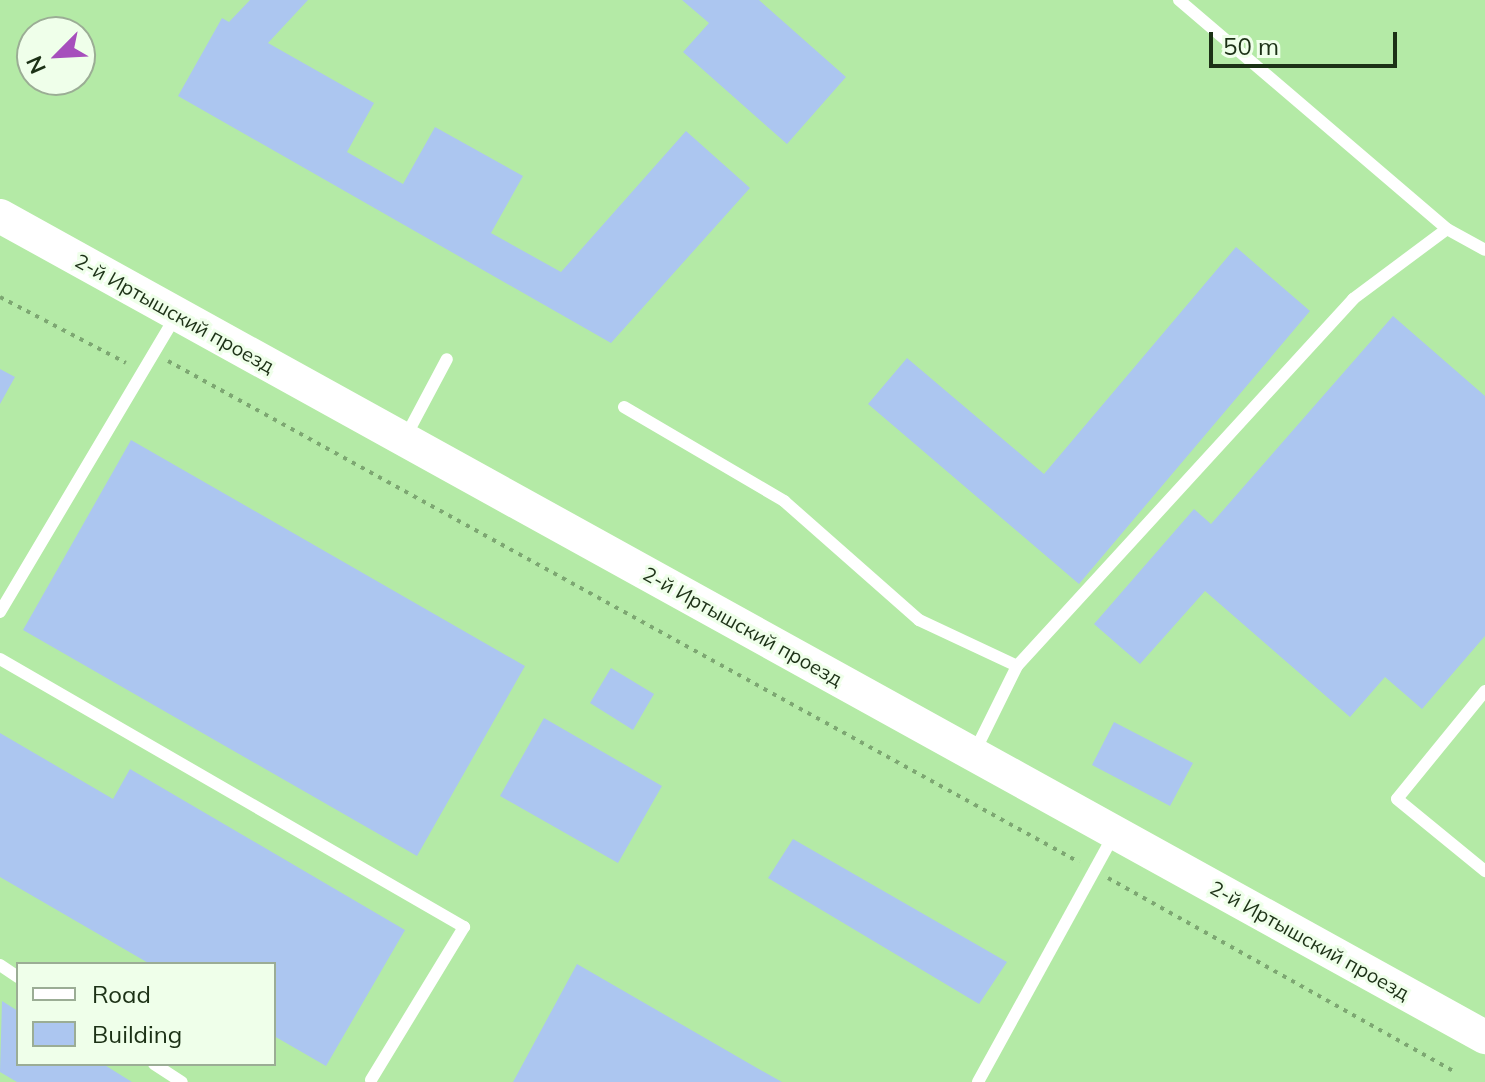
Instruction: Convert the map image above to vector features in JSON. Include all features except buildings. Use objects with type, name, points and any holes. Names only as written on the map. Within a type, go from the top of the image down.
[{"type":"street","name":"2-й Иртышский проезд","points":[[0,216],[1485,1037]]},
{"type":"lane","points":[[1179,0],[1447,229],[1485,250]]},
{"type":"lane","points":[[974,754],[1017,666],[1353,299],[1447,229]]},
{"type":"lane","points":[[0,612],[177,314]]},
{"type":"lane","points":[[404,439],[447,359]]},
{"type":"lane","points":[[624,407],[784,501],[919,620],[1017,666]]},
{"type":"lane","points":[[0,659],[464,927],[371,1080]]},
{"type":"lane","points":[[1485,691],[1397,799],[1485,871]]},
{"type":"lane","points":[[978,1082],[1115,832]]},
{"type":"lane","points":[[157,1066],[182,1082]]},
{"type":"path","points":[[0,297],[143,372],[164,359],[1455,1072]]}]
